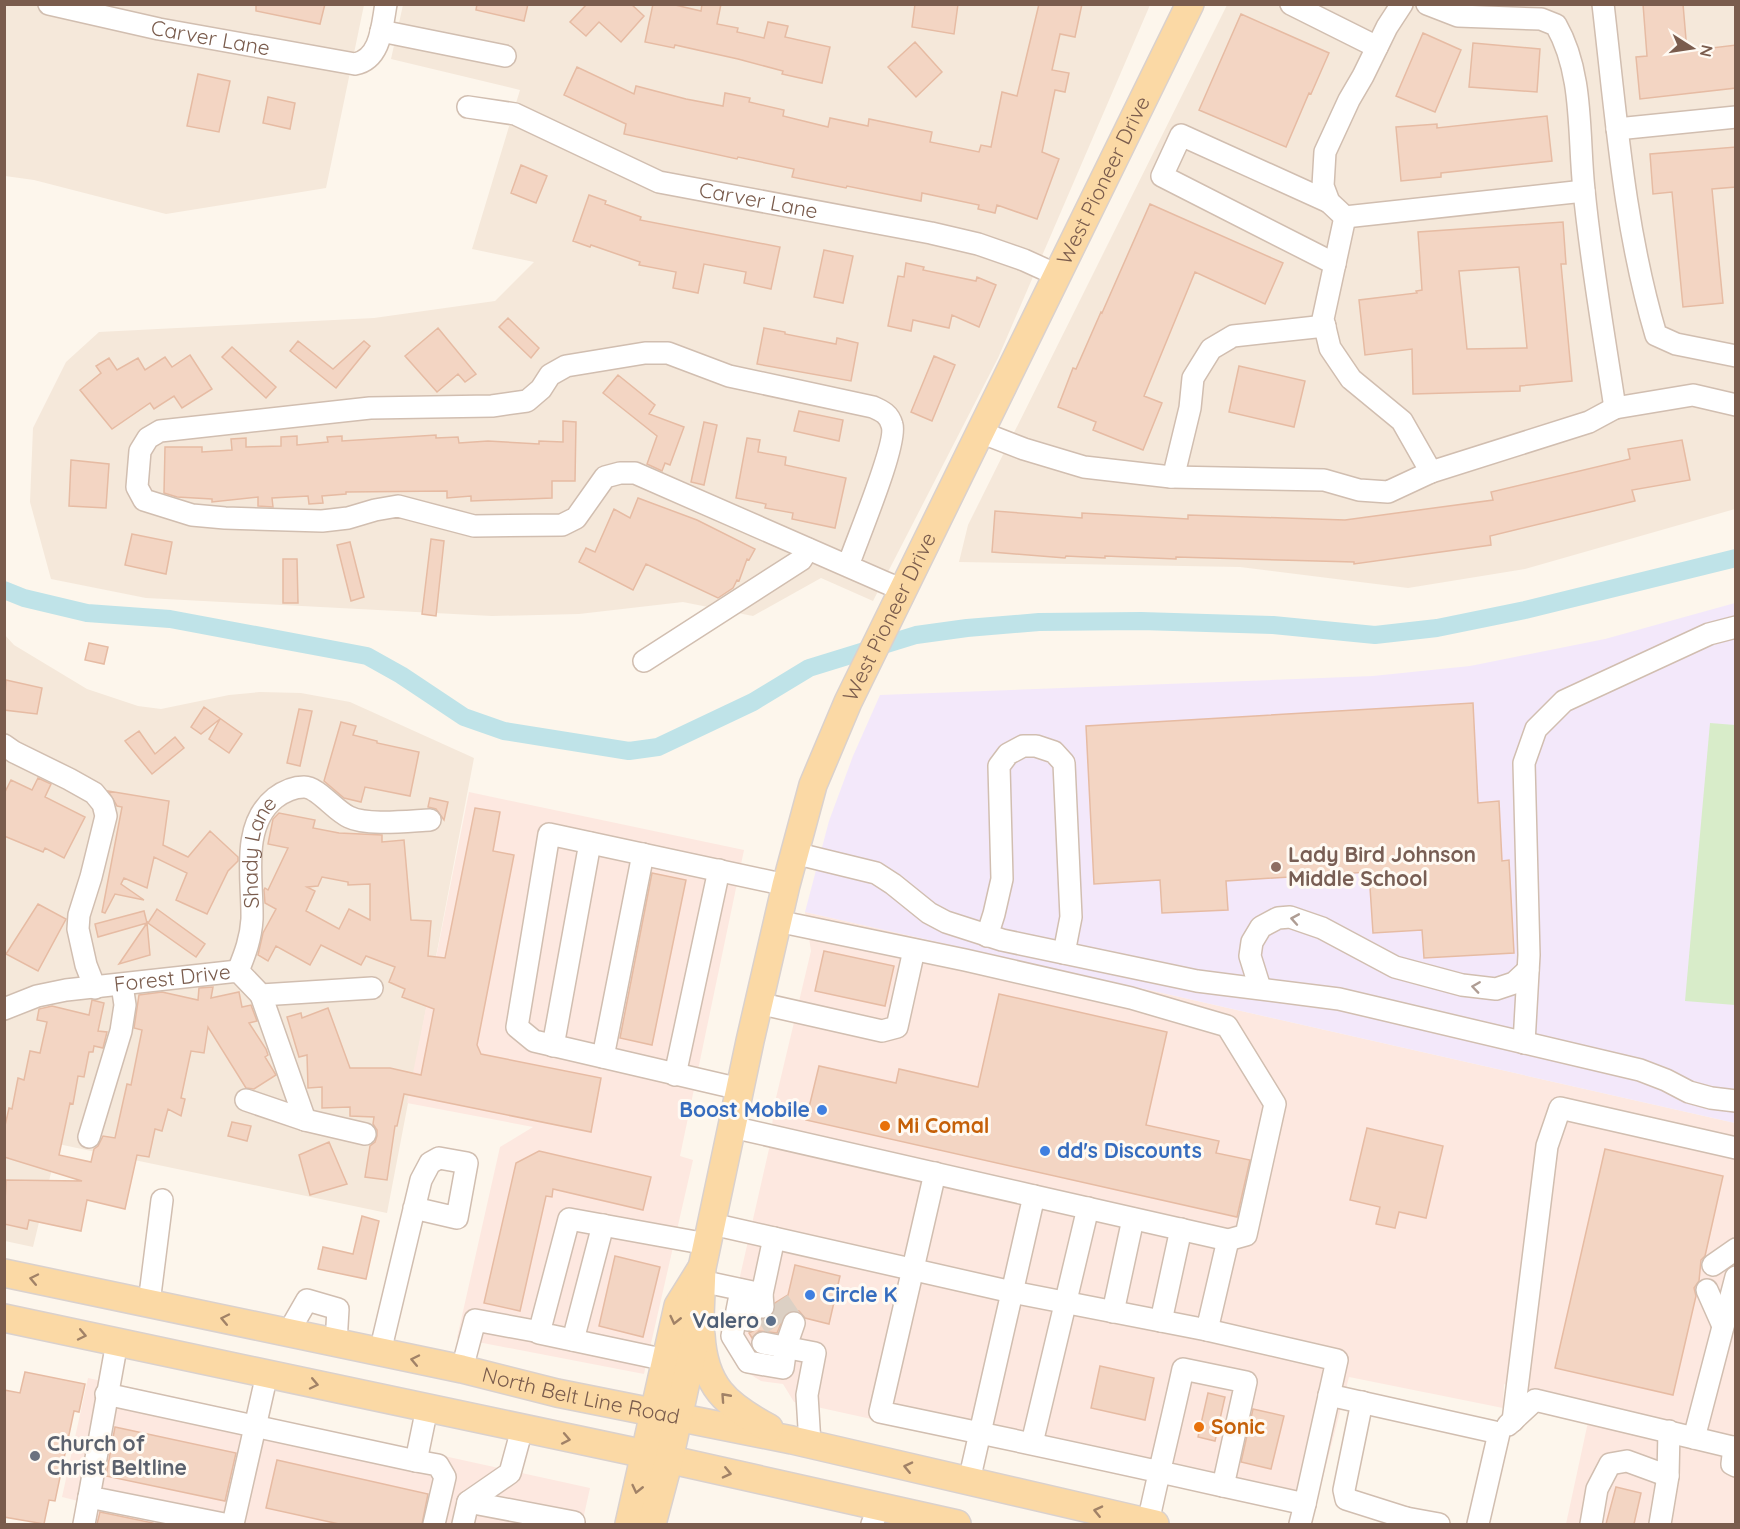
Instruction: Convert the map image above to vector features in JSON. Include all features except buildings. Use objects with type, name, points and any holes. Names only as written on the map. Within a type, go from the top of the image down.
[{"type":"main road","name":"West Pioneer Drive","points":[[652,1524],[657,1457],[666,1415],[700,1317],[706,1254],[758,1003],[813,785],[848,702],[1190,4]]},
{"type":"main road","name":"West Pioneer Drive","points":[[666,1415],[666,1359],[678,1306],[706,1254]]},
{"type":"main road","name":"North Belt Line Road","points":[[4,1273],[380,1352],[557,1393],[801,1442],[1150,1524]]},
{"type":"main road","points":[[700,1317],[702,1355],[709,1375],[722,1395],[738,1411],[801,1442]]},
{"type":"main road","name":"North Belt Line Road","points":[[4,1318],[657,1457],[875,1516],[951,1524]]},
{"type":"main road","points":[[270,1374],[288,1333]]},
{"type":"main road","name":"West Pioneer Drive","points":[[629,1524],[657,1457]]},
{"type":"street","name":"Carver Lane","points":[[49,4],[159,29],[340,63],[363,62],[371,57],[381,31]]},
{"type":"street","points":[[387,4],[381,31],[505,56]]},
{"type":"street","points":[[1290,4],[1377,47]]},
{"type":"street","points":[[1427,4],[1458,16],[1541,19],[1556,25],[1571,54],[1584,191],[1615,408]]},
{"type":"street","points":[[1603,4],[1625,189],[1649,311],[1656,335],[1676,344],[1736,356]]},
{"type":"street","points":[[1399,5],[1364,76],[1349,100],[1325,152],[1323,186],[1337,209],[1335,264],[1323,319],[1330,348],[1351,379],[1402,421],[1431,472]]},
{"type":"street","name":"Carver Lane","points":[[468,107],[515,114],[659,182],[959,239],[1024,260],[1057,275]]},
{"type":"street","points":[[1617,129],[1736,117]]},
{"type":"street","points":[[1335,264],[1162,176],[1181,135],[1337,209],[1584,191]]},
{"type":"street","points":[[1171,477],[1175,470],[1190,408],[1193,378],[1211,349],[1233,336],[1325,326]]},
{"type":"street","points":[[848,566],[890,450],[893,427],[886,413],[873,407],[729,376],[668,353],[645,353],[566,366],[550,375],[541,389],[527,401],[492,406],[370,408],[160,431],[148,438],[140,451],[137,487],[144,500],[192,515],[322,521],[398,507],[474,526],[562,525],[576,518],[605,477],[620,473],[635,473],[808,549],[903,590]]},
{"type":"street","points":[[980,432],[1084,467],[1171,477],[1324,480],[1359,490],[1388,492],[1431,472],[1589,422],[1615,408],[1693,395],[1736,405]]},
{"type":"street","points":[[644,661],[801,560],[808,549]]},
{"type":"street","points":[[1524,1043],[1528,970],[1524,763],[1536,729],[1564,701],[1709,634],[1736,627]]},
{"type":"street","points":[[4,745],[94,793],[103,804],[106,816],[79,915],[78,929],[94,988]]},
{"type":"street","points":[[987,936],[1002,879],[999,766],[1008,754],[1023,746],[1036,746],[1054,752],[1064,763],[1071,917],[1064,953]]},
{"type":"street","name":"Shady Lane","points":[[238,971],[249,945],[252,920],[250,858],[258,822],[262,811],[284,791],[305,787],[315,790],[349,818],[373,822],[430,820]]},
{"type":"street","points":[[740,1089],[534,1041],[517,1027],[549,834],[786,885]]},
{"type":"street","points":[[554,1046],[590,843]]},
{"type":"street","points":[[795,853],[876,873],[929,913],[946,922],[987,936],[1227,987],[1260,988],[1340,999],[1640,1070],[1689,1092],[1736,1101]]},
{"type":"street","points":[[603,1057],[642,854]]},
{"type":"street","points":[[675,1075],[719,870]]},
{"type":"street","points":[[1260,988],[1250,956],[1252,942],[1261,927],[1278,918],[1290,917],[1322,928],[1395,967],[1462,985],[1496,989],[1514,983],[1528,970]]},
{"type":"street","points":[[732,1127],[1228,1240],[1246,1235],[1275,1104],[1227,1026],[1131,998],[777,921]]},
{"type":"street","points":[[758,1003],[882,1031],[897,1027],[914,950]]},
{"type":"street","name":"Forest Drive","points":[[4,1009],[37,996],[66,990],[238,971],[261,995],[372,988]]},
{"type":"street","points":[[89,1137],[121,1031],[125,1005],[122,985]]},
{"type":"street","points":[[261,995],[305,1120]]},
{"type":"street","points":[[246,1100],[305,1120],[365,1134]]},
{"type":"street","points":[[1478,1524],[1506,1427],[1547,1146],[1560,1108],[1736,1148]]},
{"type":"street","points":[[706,1254],[774,1238],[913,1270],[1012,1292],[1207,1330],[1337,1360],[1302,1514],[1223,1486],[880,1412],[913,1270],[935,1173]]},
{"type":"street","points":[[969,1481],[1034,1196]]},
{"type":"street","points":[[149,1302],[162,1200]]},
{"type":"street","points":[[380,1352],[414,1208]]},
{"type":"street","points":[[1032,1443],[1088,1208]]},
{"type":"street","points":[[540,1332],[569,1219],[603,1225],[706,1254],[759,1303]]},
{"type":"street","points":[[1113,1312],[1133,1219]]},
{"type":"street","points":[[573,1341],[603,1225]]},
{"type":"street","points":[[1161,1321],[1181,1229]]},
{"type":"street","points":[[774,1238],[759,1303],[732,1336],[748,1362],[783,1368],[780,1336],[816,1353],[807,1395],[801,1442]]},
{"type":"street","points":[[1207,1330],[1228,1240]]},
{"type":"street","points":[[1713,1265],[1736,1249]]},
{"type":"street","points":[[1694,1438],[1736,1277]]},
{"type":"street","points":[[1707,1290],[1723,1326]]},
{"type":"street","points":[[288,1333],[307,1300],[338,1309],[336,1343]]},
{"type":"street","points":[[462,1370],[475,1320],[666,1359]]},
{"type":"street","points":[[84,1524],[117,1342]]},
{"type":"street","points":[[1150,1524],[1183,1369],[1246,1382],[1223,1486]]},
{"type":"street","points":[[233,1524],[270,1374]]},
{"type":"street","points":[[106,1394],[438,1465],[445,1477],[434,1524]]},
{"type":"street","points":[[1329,1395],[1506,1427]]},
{"type":"street","points":[[1506,1427],[1535,1400],[1669,1431],[1735,1454]]},
{"type":"street","points":[[1362,1402],[1344,1490],[1346,1499],[1405,1521],[1439,1524]]},
{"type":"street","points":[[416,1461],[427,1408]]},
{"type":"street","points":[[463,1524],[468,1502],[510,1473],[522,1429]]},
{"type":"street","points":[[1660,1524],[1668,1476],[1669,1431]]},
{"type":"street","points":[[1591,1524],[1597,1489],[1610,1464],[1627,1461],[1668,1476]]},
{"type":"street","points":[[89,1497],[224,1524]]},
{"type":"street","points":[[468,1502],[574,1522],[573,1524]]},
{"type":"shaded area","points":[[5,5],[364,5],[326,188],[166,214],[34,180],[5,176]]},
{"type":"shaded area","points":[[403,5],[1150,5],[998,358],[873,601],[821,578],[753,616],[683,602],[579,614],[492,616],[146,598],[51,579],[30,502],[33,428],[66,362],[99,332],[374,318],[495,301],[534,262],[472,249],[520,90],[391,59]]},
{"type":"shaded area","points":[[1227,5],[1735,5],[1735,509],[1525,569],[1408,588],[1240,567],[959,562],[968,525]]},
{"type":"shaded area","name":"Lady Bird Johnson Middle School","points":[[1735,603],[1735,1123],[805,912],[829,821],[853,756],[880,695],[1373,676],[1470,666],[1605,639]]},
{"type":"shaded area","points":[[4,634],[14,645],[87,689],[138,706],[161,709],[229,695],[260,692],[301,693],[350,702],[474,758],[387,1213],[58,1144],[33,1247],[5,1241]]},
{"type":"shaded area","points":[[469,792],[744,850],[680,1156],[693,1160],[644,1374],[457,1338],[500,1147],[533,1127],[407,1103]]},
{"type":"shaded area","points":[[805,912],[1735,1123],[1735,1437],[1504,1384],[1503,1408],[1349,1377],[1313,1516],[794,1402],[783,1384],[761,1381],[740,1368],[727,1343],[769,1149],[775,1102],[811,951]]},
{"type":"shaded area","points":[[88,1378],[590,1488],[582,1524],[74,1524],[78,1501],[62,1497]]},
{"type":"shaded area","points":[[1588,1422],[1735,1456],[1735,1524],[1566,1524]]},
{"type":"green space","points":[[1710,723],[1735,725],[1735,1005],[1685,1001]]},
{"type":"waterway","points":[[4,590],[24,598],[87,613],[170,619],[367,656],[401,675],[464,717],[504,731],[629,751],[658,747],[753,702],[809,668],[916,635],[1039,622],[1141,621],[1273,625],[1375,635],[1437,628],[1525,610],[1736,558]]},
{"type":"tunnel","points":[[779,1301],[794,1323]]},
{"type":"tunnel","points":[[763,1310],[778,1332]]},
{"type":"place","name":"Lady Bird Johnson Middle School","points":[[1276,867]]},
{"type":"place","name":"Boost Mobile","points":[[822,1110]]},
{"type":"place","name":"Mi Comal","points":[[885,1126]]},
{"type":"place","name":"dd's Discounts","points":[[1045,1151]]},
{"type":"place","name":"Circle K","points":[[810,1295]]},
{"type":"place","name":"Valero","points":[[771,1321]]},
{"type":"place","name":"Sonic","points":[[1199,1427]]},
{"type":"place","name":"Church of Christ Beltline","points":[[35,1456]]}]
